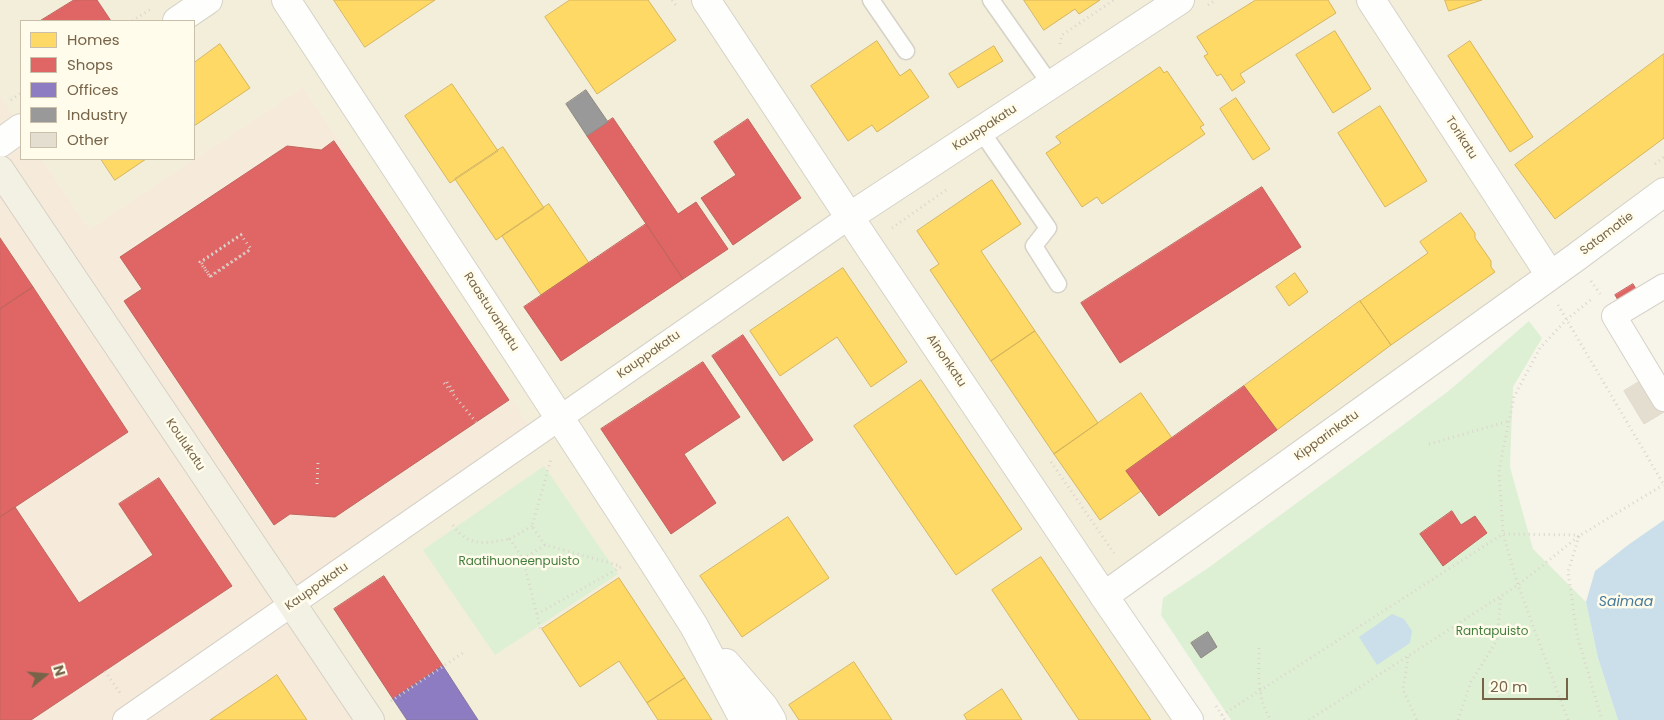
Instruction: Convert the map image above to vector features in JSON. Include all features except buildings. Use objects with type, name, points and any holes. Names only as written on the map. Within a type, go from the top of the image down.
[{"type":"main road","name":"Koulukatu","points":[[0,170],[292,605],[379,711]]},
{"type":"street","points":[[178,20],[208,0]]},
{"type":"street","name":"Raastuvankatu","points":[[286,0],[694,626],[744,720]]},
{"type":"street","name":"Ainonkatu","points":[[706,0],[849,217],[1189,720]]},
{"type":"street","name":"Kauppakatu","points":[[125,720],[849,217],[1180,0]]},
{"type":"street","name":"Torikatu","points":[[1370,0],[1553,288]]},
{"type":"street","points":[[0,143],[20,129]]},
{"type":"street","name":"Satamatie","points":[[1553,288],[1664,192]]},
{"type":"street","points":[[1664,286],[1614,316],[1664,399]]},
{"type":"street","name":"Kipparinkatu","points":[[1104,596],[1553,288]]},
{"type":"street","name":"Raastuvankatu","points":[[694,626],[764,707],[772,720]]},
{"type":"lane","points":[[871,0],[906,51]]},
{"type":"lane","points":[[991,0],[1051,85]]},
{"type":"lane","points":[[981,131],[1048,228],[1034,246],[1058,284]]},
{"type":"path","points":[[242,234],[200,262],[210,277],[250,250]]},
{"type":"path","points":[[241,235],[250,250],[210,276],[201,262],[241,235]]},
{"type":"path","points":[[1309,720],[1518,585],[1579,536],[1664,485],[1567,319],[1553,288]]},
{"type":"path","points":[[1568,720],[1518,585],[1503,534],[1499,470],[1514,397],[1540,348],[1567,319],[1599,293]]},
{"type":"path","points":[[446,383],[476,422],[446,383]]},
{"type":"path","points":[[1429,444],[1509,422]]},
{"type":"path","points":[[460,536],[482,543],[510,539],[532,526],[551,460]]},
{"type":"path","points":[[317,484],[318,461]]},
{"type":"path","points":[[532,526],[545,545],[621,566],[536,614]]},
{"type":"path","points":[[1222,715],[1503,534],[1579,536]]},
{"type":"path","points":[[1579,536],[1568,572],[1577,635],[1602,720]]},
{"type":"path","points":[[510,539],[523,559],[541,631]]},
{"type":"path","points":[[523,559],[545,545]]},
{"type":"path","points":[[1458,720],[1471,682],[1497,640],[1501,596]]},
{"type":"path","points":[[1259,648],[1259,692],[1265,710],[1272,720]]},
{"type":"path","points":[[379,711],[463,653]]},
{"type":"path","points":[[1408,656],[1403,690],[1415,720]]},
{"type":"shaded area","points":[[0,0],[1664,0],[1664,192],[1104,596],[1189,720],[370,720],[292,605],[535,434],[303,87],[195,159],[195,20],[20,20],[20,125],[0,95]]},
{"type":"shaded area","points":[[303,87],[535,434],[292,605],[370,720],[0,720],[0,95],[20,125],[20,160],[43,160],[89,229]]},
{"type":"shaded area","points":[[43,160],[193,160],[89,229]]},
{"type":"green space","name":"Rantapuisto","points":[[1529,321],[1542,338],[1513,387],[1510,467],[1533,549],[1586,602],[1598,658],[1618,720],[1231,720],[1161,615],[1163,598],[1208,568],[1451,389]]},
{"type":"green space","name":"Raatihuoneenpuisto","points":[[544,466],[618,574],[495,655],[423,550]]},
{"type":"water","name":"Saimaa","points":[[1664,520],[1664,720],[1618,720],[1598,658],[1586,602],[1595,571]]},
{"type":"water","points":[[1392,614],[1404,619],[1412,631],[1410,643],[1377,665],[1359,637]]}]
